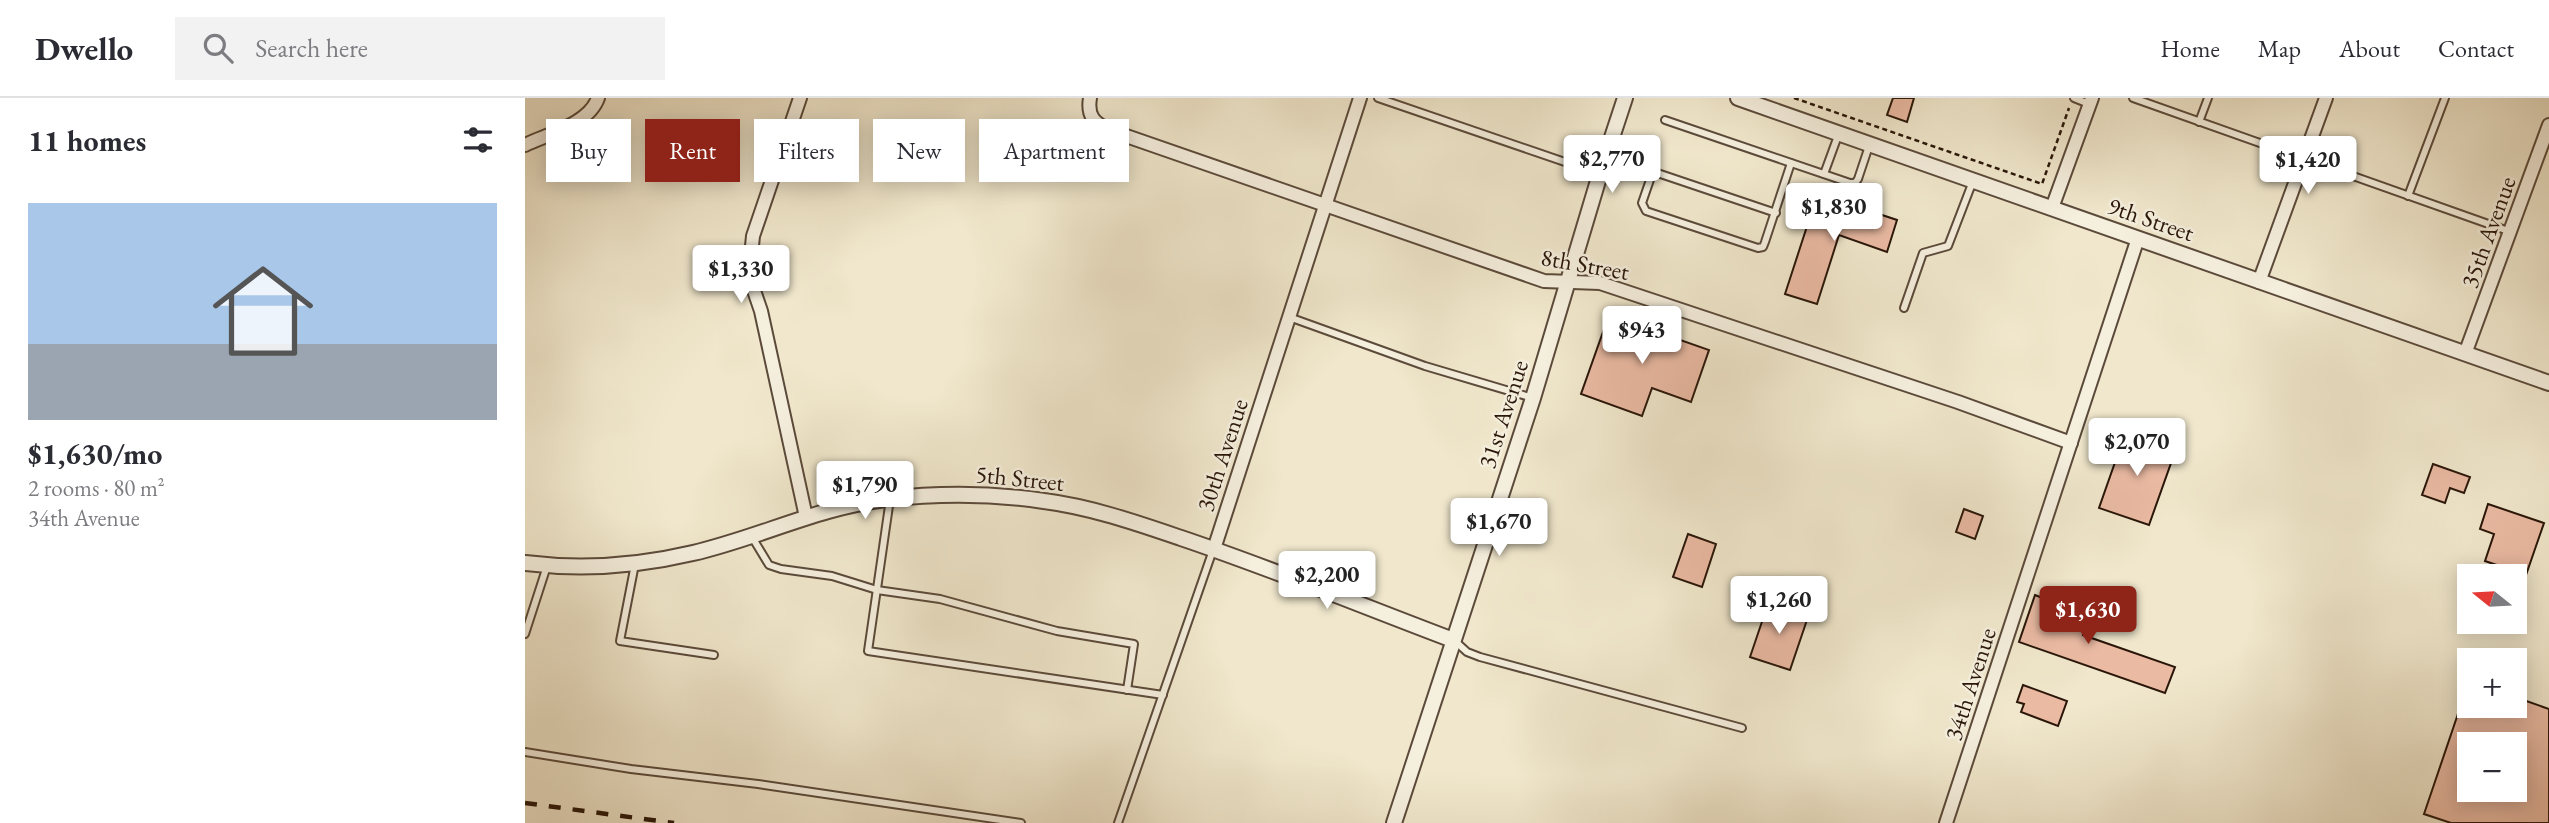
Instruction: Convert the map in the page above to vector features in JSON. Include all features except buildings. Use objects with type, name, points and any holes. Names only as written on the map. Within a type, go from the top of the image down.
[{"type":"street","points":[[525,145],[581,119],[596,105],[598,98]]},
{"type":"street","points":[[800,98],[753,236],[749,276],[761,311],[806,517]]},
{"type":"street","name":"8th Street","points":[[1090,98],[1089,111],[1093,120],[1109,130],[1544,281],[1601,283],[1958,402],[2071,443]]},
{"type":"street","name":"30th Avenue","points":[[1214,549],[1360,98]]},
{"type":"street","name":"31st Avenue","points":[[1395,823],[1533,398],[1625,98]]},
{"type":"street","name":"9th Street","points":[[1738,98],[2549,383]]},
{"type":"street","points":[[2259,282],[2326,98]]},
{"type":"street","points":[[2052,208],[2090,101]]},
{"type":"street","name":"35th Avenue","points":[[2465,354],[2545,151],[2549,125]]},
{"type":"street","name":"34th Avenue","points":[[1946,823],[2138,238]]},
{"type":"street","name":"5th Street","points":[[525,563],[581,567],[693,553],[825,510],[890,499],[961,494],[1045,501],[1126,520],[1214,549],[1453,640]]},
{"type":"lane","points":[[1378,98],[1600,174]]},
{"type":"lane","points":[[2073,98],[2090,101]]},
{"type":"lane","points":[[2133,98],[2511,232]]},
{"type":"lane","points":[[2199,122],[2208,98]]},
{"type":"lane","points":[[2409,196],[2445,98]]},
{"type":"lane","points":[[1665,120],[1855,183],[1870,144]]},
{"type":"lane","points":[[1824,174],[1839,133]]},
{"type":"lane","points":[[1607,156],[1776,212]]},
{"type":"lane","points":[[1653,171],[1642,203],[1646,211],[1758,248],[1763,247],[1791,163]]},
{"type":"lane","points":[[1904,308],[1923,253],[1948,246],[1973,181]]},
{"type":"lane","points":[[1289,317],[1425,366],[1533,398]]},
{"type":"lane","points":[[890,499],[869,651],[1163,695]]},
{"type":"lane","points":[[751,536],[769,565],[781,569],[832,576],[877,590],[940,599],[1057,631],[1134,644],[1128,690]]},
{"type":"lane","name":"30th Avenue","points":[[1118,823],[1214,549]]},
{"type":"lane","points":[[635,562],[620,640],[714,655]]},
{"type":"lane","points":[[525,634],[547,566]]},
{"type":"lane","points":[[1453,640],[1467,652],[1479,657],[1742,728]]},
{"type":"lane","points":[[525,752],[1021,823]]},
{"type":"path","points":[[1794,98],[2042,184],[2073,98]]},
{"type":"railway","points":[[525,803],[674,823]]}]
